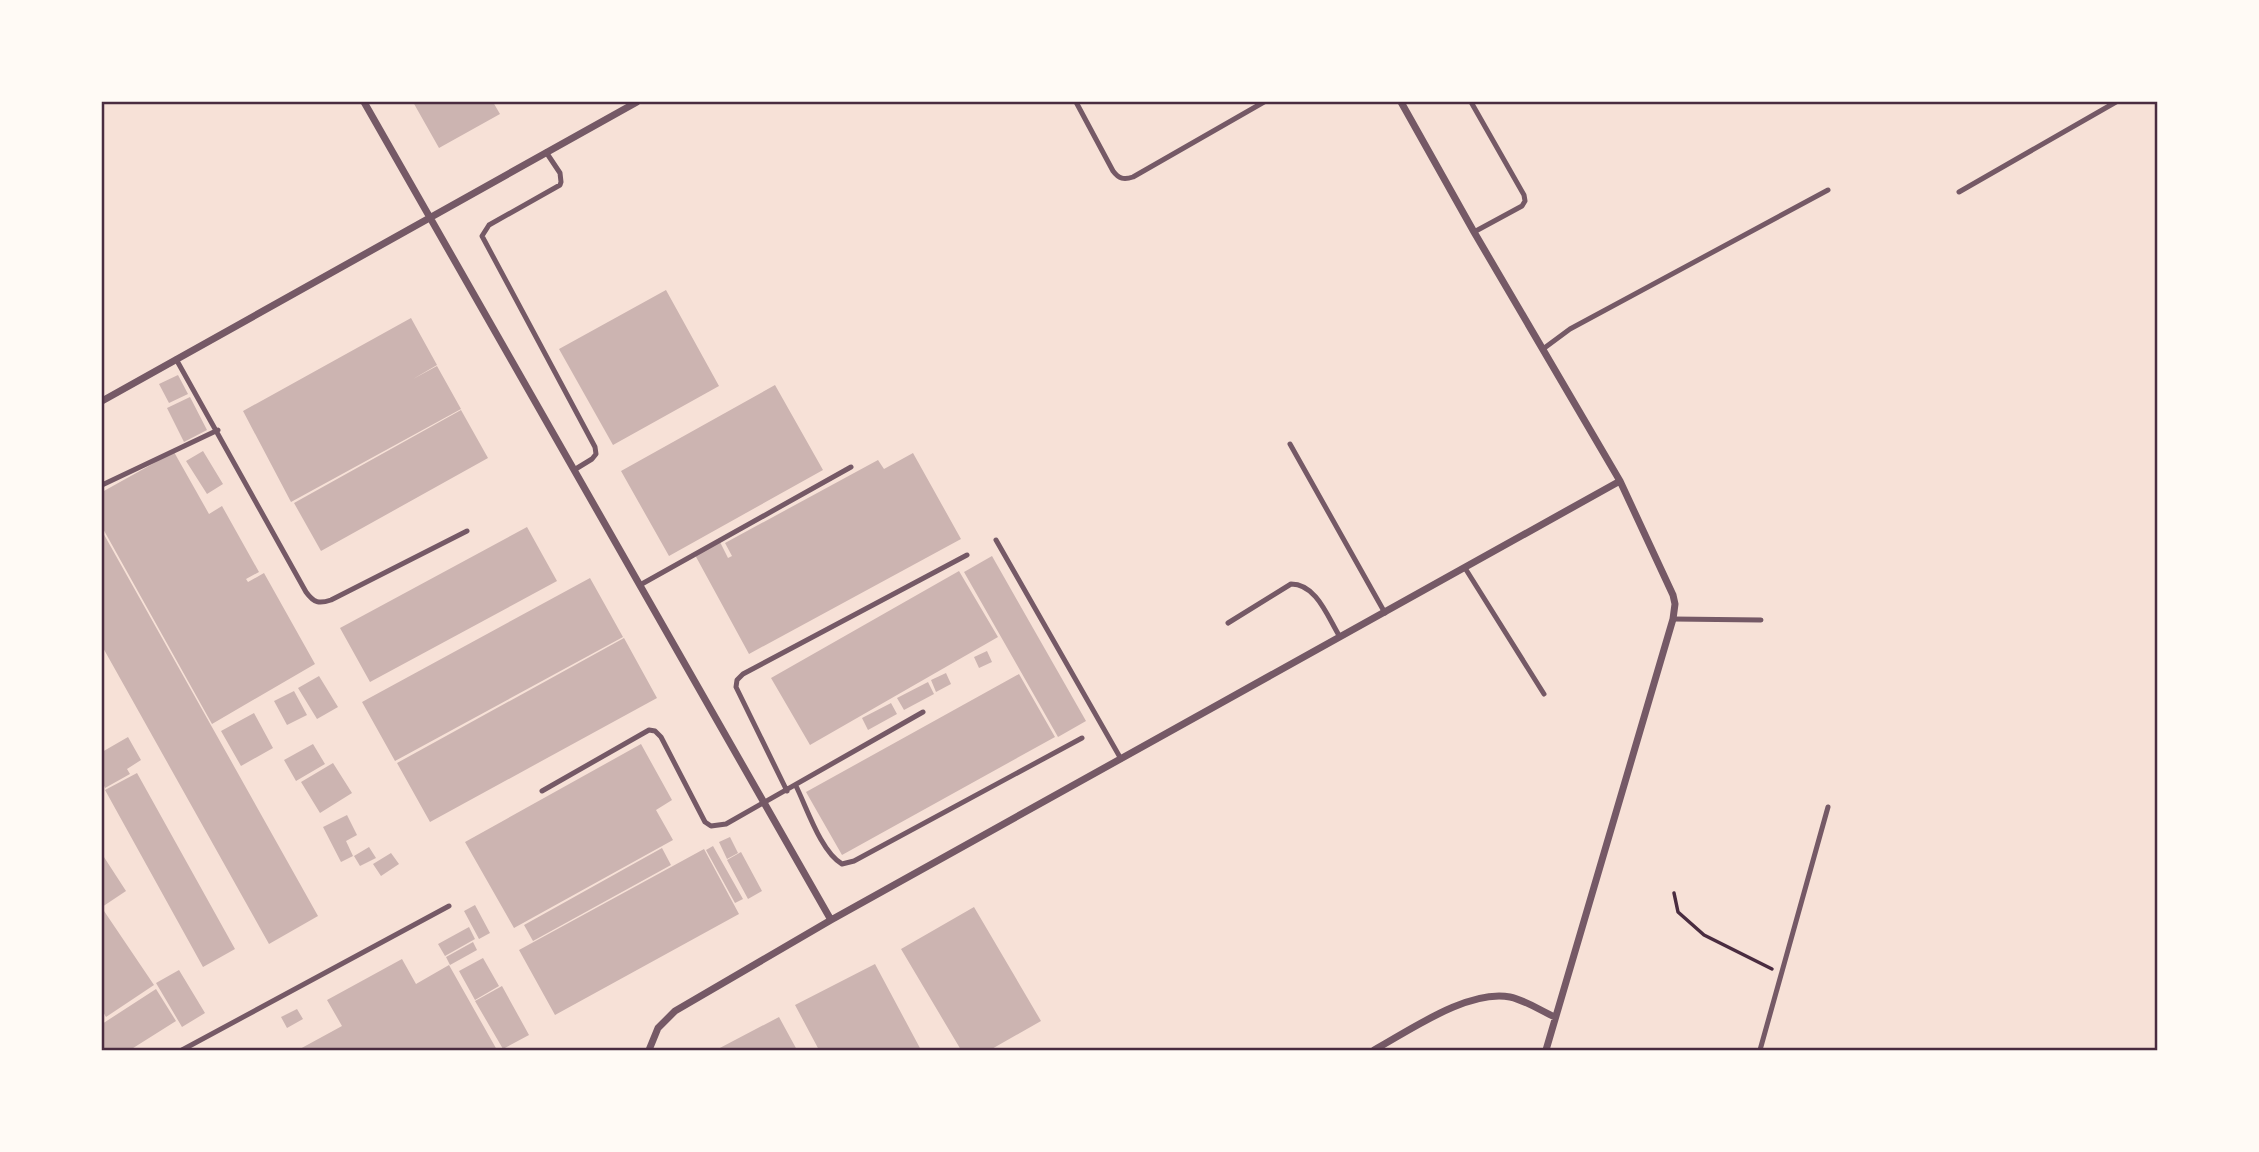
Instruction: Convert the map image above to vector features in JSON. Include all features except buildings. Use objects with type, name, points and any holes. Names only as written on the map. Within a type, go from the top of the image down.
[{"type":"street","points":[[364,102],[831,920]]},
{"type":"street","points":[[102,401],[637,102]]},
{"type":"street","points":[[1401,102],[1620,481],[1673,594],[1675,604],[1673,619],[1546,1051]]},
{"type":"street","points":[[649,1051],[658,1028],[675,1012],[831,920],[1620,481]]},
{"type":"street","points":[[1374,1051],[1433,1017],[1471,1001],[1497,996],[1512,997],[1555,1017]]},
{"type":"lane","points":[[1076,102],[1113,171],[1121,179],[1133,177],[1264,102]]},
{"type":"lane","points":[[1471,102],[1525,201],[1522,206],[1474,232]]},
{"type":"lane","points":[[1959,192],[2116,102]]},
{"type":"lane","points":[[546,152],[560,173],[560,185],[489,225],[482,236],[595,447],[596,454],[592,459],[574,470]]},
{"type":"lane","points":[[1543,349],[1570,329],[1828,190]]},
{"type":"lane","points":[[176,359],[306,592],[315,602],[320,604],[331,600],[467,531]]},
{"type":"lane","points":[[102,485],[218,430]]},
{"type":"lane","points":[[1290,444],[1385,613]]},
{"type":"lane","points":[[640,585],[851,467]]},
{"type":"lane","points":[[996,540],[1121,759]]},
{"type":"lane","points":[[787,791],[736,687],[737,680],[743,674],[967,555]]},
{"type":"lane","points":[[1465,568],[1544,694]]},
{"type":"lane","points":[[1228,623],[1291,584],[1300,584],[1310,589],[1340,638]]},
{"type":"lane","points":[[1673,619],[1761,620]]},
{"type":"lane","points":[[542,791],[653,730],[661,737],[705,822],[711,826],[726,824],[923,712]]},
{"type":"lane","points":[[796,786],[833,859],[842,864],[855,861],[1082,738]]},
{"type":"lane","points":[[1760,1051],[1828,807]]},
{"type":"lane","points":[[182,1051],[449,906]]},
{"type":"path","points":[[1674,893],[1678,912],[1704,935],[1780,974]]}]
